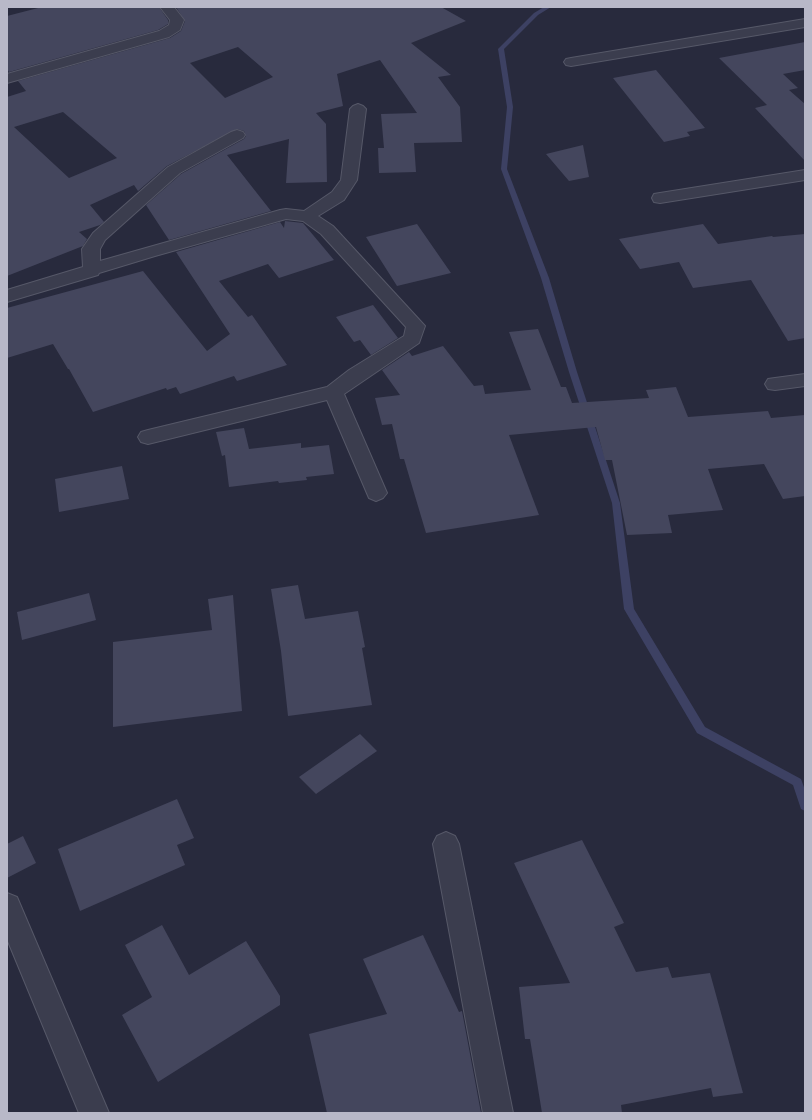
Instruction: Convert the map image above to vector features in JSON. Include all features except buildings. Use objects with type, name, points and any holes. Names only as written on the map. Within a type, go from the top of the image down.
[{"type":"street","points":[[7,78],[164,34],[175,27],[177,20],[167,7]]},
{"type":"street","points":[[571,62],[805,23]]},
{"type":"street","points":[[307,216],[338,196],[349,180],[358,109]]},
{"type":"street","points":[[92,271],[91,249],[99,237],[174,170],[237,135]]},
{"type":"street","points":[[660,198],[805,175]]},
{"type":"street","points":[[7,296],[92,271],[149,252],[286,214],[307,216],[327,230],[416,326],[412,339],[356,375],[333,392],[148,437]]},
{"type":"street","points":[[775,384],[805,380]]},
{"type":"street","points":[[333,392],[376,493]]},
{"type":"street","points":[[446,844],[498,1113]]},
{"type":"street","points":[[7,906],[94,1113]]},
{"type":"waterway","points":[[548,7],[536,14],[501,49],[510,107],[504,169],[545,278],[573,372],[616,503],[629,609],[701,730],[797,782],[805,806]]}]
